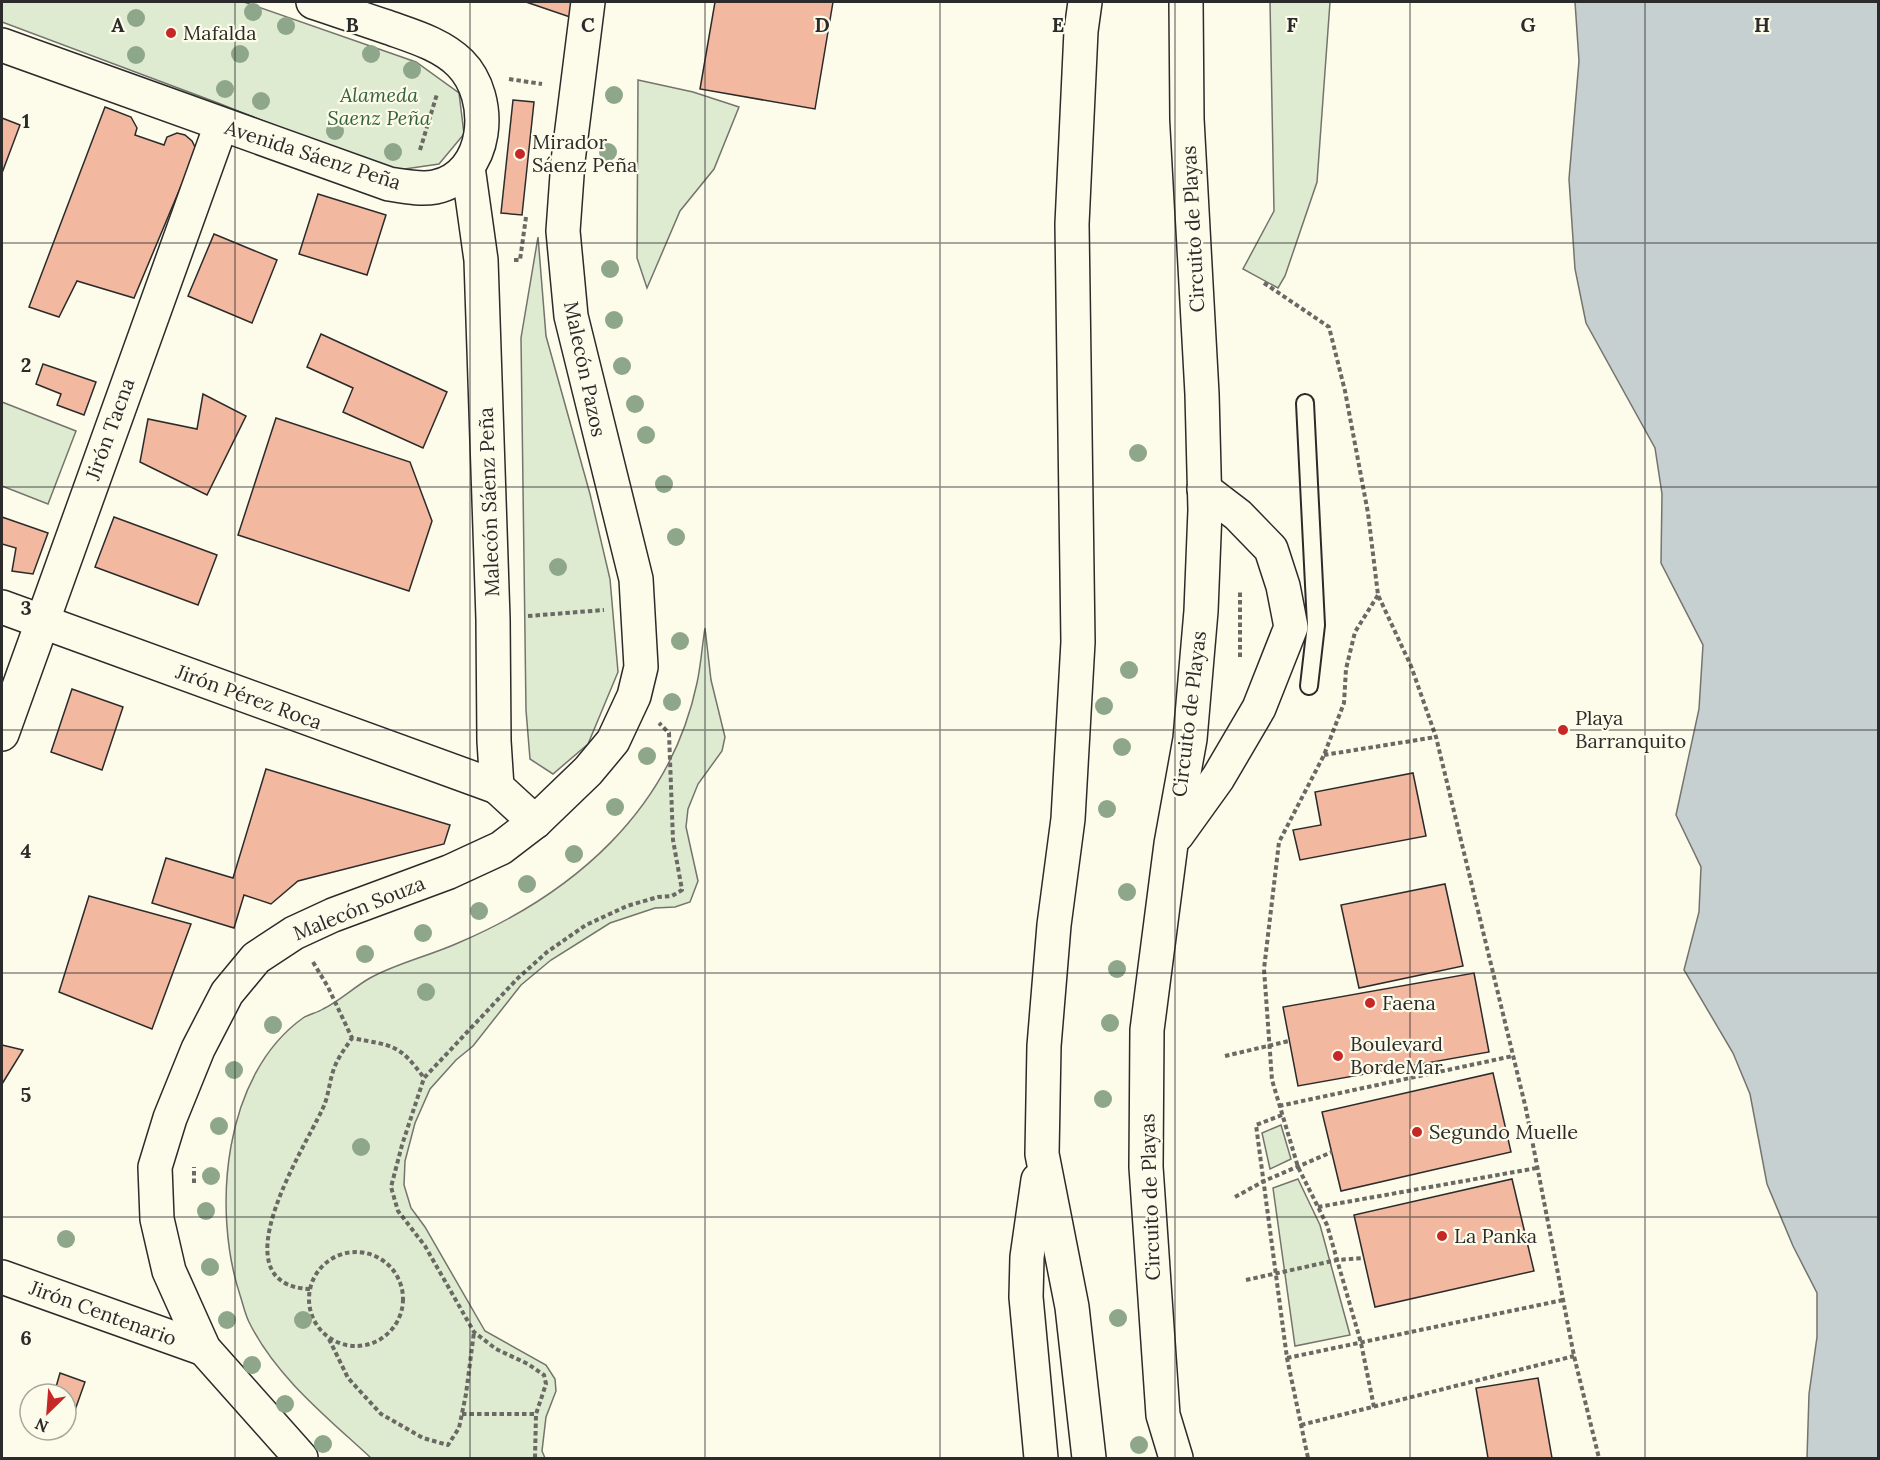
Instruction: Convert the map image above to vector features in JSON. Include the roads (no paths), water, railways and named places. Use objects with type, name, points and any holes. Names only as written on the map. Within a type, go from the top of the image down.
[{"type":"main road","points":[[313,2],[424,40],[445,51],[461,64],[473,80],[483,127],[479,145],[468,167]]},
{"type":"main road","name":"Malecón Pazos","points":[[588,2],[568,161],[563,231],[571,316],[636,579],[641,667],[634,696]]},
{"type":"main road","points":[[1041,1458],[1026,1297],[1027,1257],[1042,1154],[1044,1046],[1054,925],[1068,819],[1078,642],[1072,224],[1081,31],[1085,2]]},
{"type":"main road","name":"Circuito de Playas","points":[[1176,1458],[1163,1415],[1146,1167],[1147,1030],[1171,844],[1190,739],[1201,610],[1204,489],[1202,394],[1187,119],[1186,2]]},
{"type":"main road","name":"Avenida Sáenz Peña","points":[[2,45],[389,184],[411,188],[435,187],[453,179],[468,167]]},
{"type":"main road","name":"Jirón Tacna","points":[[2,734],[40,622],[220,124]]},
{"type":"main road","name":"Malecón Sáenz Peña","points":[[468,167],[481,260],[497,787]]},
{"type":"main road","points":[[1171,844],[1218,778],[1304,626],[1283,586],[1271,549],[1238,515],[1204,489]]},
{"type":"main road","name":"Jirón Pérez Roca","points":[[2,607],[497,787]]},
{"type":"main road","name":"Malecón Souza","points":[[204,1349],[169,1271],[157,1219],[155,1167],[170,1118],[198,1049],[227,993],[255,958],[294,933],[333,915],[459,867],[501,848],[535,822],[588,771],[613,741],[634,696]]},
{"type":"main road","points":[[497,787],[535,822]]},
{"type":"main road","points":[[1042,1154],[1072,1307],[1089,1458]]},
{"type":"main road","name":"Jirón Centenario","points":[[2,1277],[204,1349]]},
{"type":"main road","points":[[204,1349],[301,1458]]},
{"type":"main road","points":[[1163,1415],[1168,1458]]},
{"type":"lane","points":[[1305,403],[1304,626],[1309,687]]},
{"type":"place","name":"Mafalda","points":[[171,33]]},
{"type":"place","name":"Mirador Sáenz Peña","points":[[520,154]]},
{"type":"place","name":"Playa Barranquito","points":[[1563,730]]},
{"type":"place","name":"Faena","points":[[1370,1003]]},
{"type":"place","name":"Boulevard BordeMar","points":[[1338,1056]]},
{"type":"place","name":"Segundo Muelle","points":[[1417,1132]]},
{"type":"place","name":"La Panka","points":[[1442,1236]]},
{"type":"park label","name":"Alameda Saenz Peña","points":[[379,106]]}]
